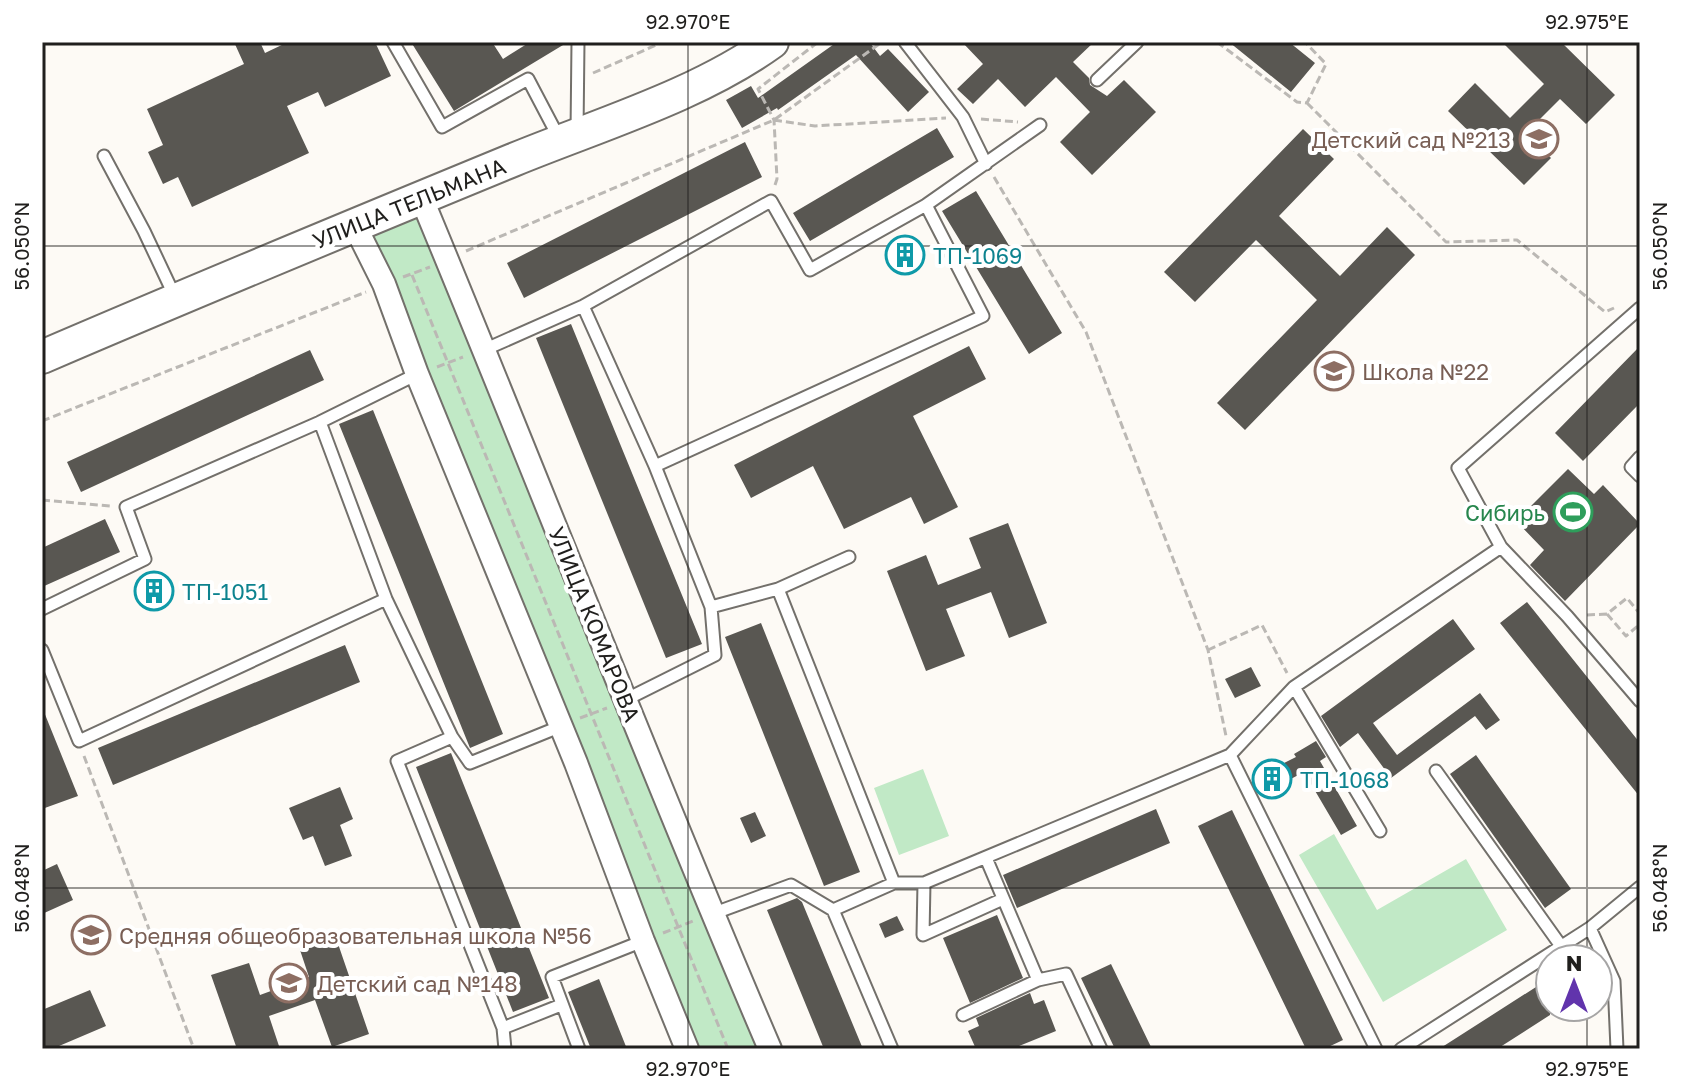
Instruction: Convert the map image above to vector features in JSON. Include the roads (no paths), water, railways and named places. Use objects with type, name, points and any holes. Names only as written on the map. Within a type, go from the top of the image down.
[{"type":"main road","name":"УЛИЦА ТЕЛЬМАНА","points":[[42,357],[354,224],[668,98],[748,59],[772,42]]},
{"type":"street","name":"УЛИЦА КОМАРОВА","points":[[421,197],[486,349],[625,700],[770,1049]]},
{"type":"street","points":[[354,224],[384,284],[417,374],[576,763],[687,1049]]},
{"type":"lane","points":[[393,42],[442,127],[528,79],[569,136]]},
{"type":"lane","points":[[569,136],[578,79],[578,42]]},
{"type":"lane","points":[[905,42],[963,117],[986,164]]},
{"type":"lane","points":[[1097,80],[1137,42]]},
{"type":"lane","points":[[486,349],[583,306],[771,201],[810,270],[926,205],[1040,125]]},
{"type":"lane","points":[[104,156],[177,301]]},
{"type":"lane","points":[[655,466],[983,316],[926,205]]},
{"type":"lane","points":[[583,306],[655,466],[711,607],[715,655],[625,700]]},
{"type":"lane","points":[[1640,308],[1458,468],[1501,547],[1567,616],[1640,701]]},
{"type":"lane","points":[[42,609],[145,559],[126,507],[320,422],[417,374]]},
{"type":"lane","points":[[320,422],[386,599],[452,737],[470,763],[559,727]]},
{"type":"lane","points":[[1640,457],[1631,467],[1640,476]]},
{"type":"lane","points":[[833,910],[894,883],[924,883],[1230,755],[1294,687],[1501,547]]},
{"type":"lane","points":[[711,607],[778,589],[849,557]]},
{"type":"lane","points":[[778,589],[894,883]]},
{"type":"lane","points":[[42,650],[79,741],[386,599]]},
{"type":"lane","points":[[1294,687],[1380,831]]},
{"type":"lane","points":[[452,737],[397,761],[503,1028],[505,1049]]},
{"type":"lane","points":[[1230,755],[1376,1049]]},
{"type":"lane","points":[[1436,771],[1559,943]]},
{"type":"lane","points":[[986,858],[1038,980]]},
{"type":"lane","points":[[924,883],[923,935],[1003,899]]},
{"type":"lane","points":[[712,914],[791,885],[833,910],[892,1049]]},
{"type":"lane","points":[[1566,943],[1590,928],[1640,887]]},
{"type":"lane","points":[[1590,928],[1614,981],[1617,1049]]},
{"type":"lane","points":[[579,1049],[552,977],[643,941]]},
{"type":"lane","points":[[1401,1049],[1534,963]]},
{"type":"lane","points":[[963,1015],[1038,980],[1066,974],[1101,1049]]},
{"type":"lane","points":[[503,1028],[561,1005]]},
{"type":"place","name":"Детский сад №213","points":[[1539,139]]},
{"type":"place","name":"ТП-1069","points":[[905,255]]},
{"type":"place","name":"Школа №22","points":[[1334,371]]},
{"type":"place","name":"Сибирь","points":[[1573,512]]},
{"type":"place","name":"ТП-1051","points":[[154,591]]},
{"type":"place","name":"ТП-1068","points":[[1272,779]]},
{"type":"place","name":"Средняя общеобразовательная школа №56","points":[[91,935]]},
{"type":"place","name":"Детский сад №148","points":[[289,983]]}]
